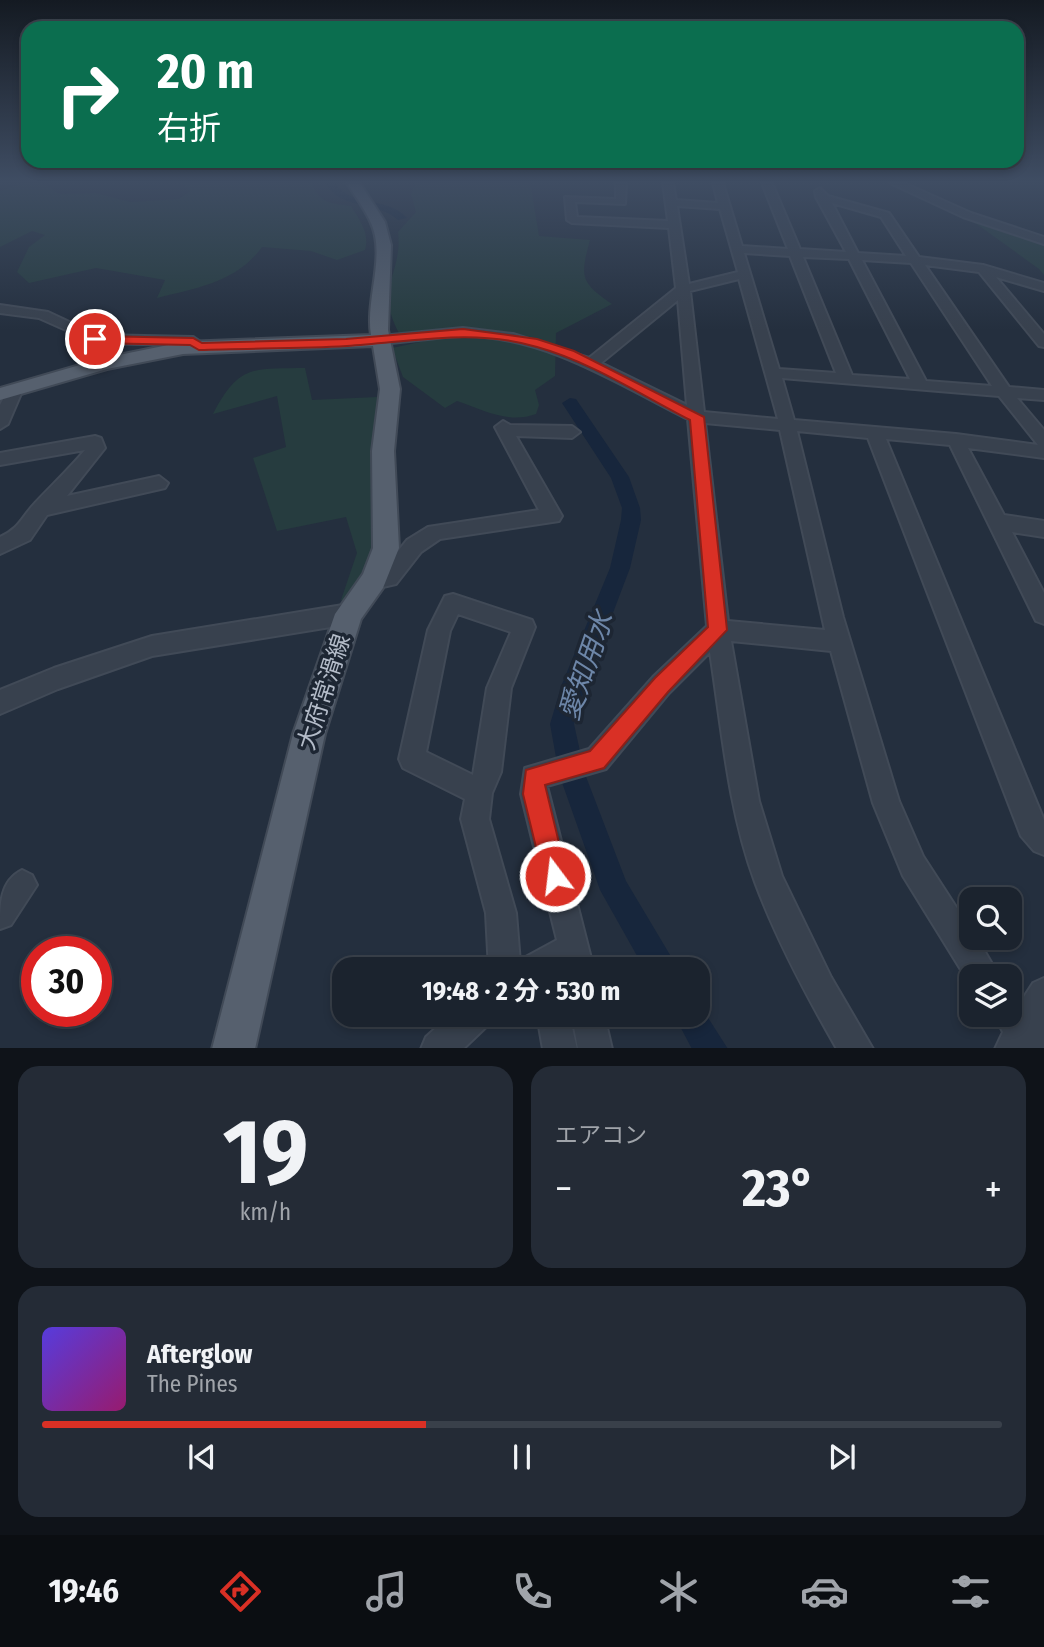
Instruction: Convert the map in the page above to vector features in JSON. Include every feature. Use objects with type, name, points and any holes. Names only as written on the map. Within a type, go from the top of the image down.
[{"type":"main road","name":"大府常滑線","points":[[233,1048],[309,734],[349,614],[374,580],[386,548],[383,452],[390,389],[381,340],[379,300],[384,245],[381,232]]},
{"type":"main road","points":[[8,392],[113,362],[199,346],[381,340]]},
{"type":"street","points":[[675,232],[718,630],[746,801],[769,880],[820,988],[856,1048]]},
{"type":"street","points":[[732,232],[742,275],[787,423],[839,642],[886,803],[913,866],[975,964]]},
{"type":"street","points":[[787,232],[845,377]]},
{"type":"street","points":[[842,232],[920,384]]},
{"type":"street","points":[[897,232],[1004,392],[1044,441]]},
{"type":"street","points":[[1017,232],[1044,241]]},
{"type":"street","points":[[737,249],[916,260],[983,270],[1044,287]]},
{"type":"street","points":[[983,270],[1044,343]]},
{"type":"street","points":[[591,364],[683,289],[742,275]]},
{"type":"street","points":[[4,312],[43,315],[95,339],[193,341],[199,346]]},
{"type":"street","points":[[381,340],[463,332],[537,343],[591,364],[697,417],[956,440],[1044,452]]},
{"type":"street","points":[[772,373],[1044,395]]},
{"type":"street","points":[[0,424],[8,392]]},
{"type":"street","points":[[374,580],[389,578],[414,546],[435,532],[552,516],[504,428],[572,432]]},
{"type":"street","points":[[875,434],[1031,826],[1044,841]]},
{"type":"street","points":[[956,440],[1044,611]]},
{"type":"street","points":[[0,459],[95,442],[96,448],[64,488],[41,509],[23,535],[12,543],[0,546]]},
{"type":"street","points":[[41,509],[159,484]]},
{"type":"street","points":[[999,522],[1044,529]]},
{"type":"street","points":[[479,792],[412,759],[439,630],[453,603],[524,627],[499,688],[488,772],[479,792],[475,819],[501,913],[504,957]]},
{"type":"street","points":[[0,702],[54,679],[152,646],[349,614]]},
{"type":"street","points":[[718,630],[839,642]]},
{"type":"street","points":[[575,957],[532,784],[534,777],[597,760],[662,685],[718,630]]},
{"type":"street","points":[[0,914],[22,885]]},
{"type":"street","points":[[1020,1037],[1044,994]]},
{"type":"street","points":[[438,1048],[461,1027]]},
{"type":"street","points":[[556,1027],[560,1048]]},
{"type":"street","points":[[591,1027],[595,1048]]},
{"type":"green space","points":[[0,232],[30,232],[0,247]]},
{"type":"green space","points":[[35,232],[364,232],[366,244],[365,250],[337,260],[311,251],[262,247],[252,259],[228,276],[201,287],[157,298],[165,280],[96,268],[29,283],[17,272],[29,247],[45,235]]},
{"type":"green space","points":[[398,232],[538,232],[539,236],[590,240],[585,278],[594,290],[612,304],[556,333],[555,376],[535,390],[539,405],[536,414],[506,417],[457,401],[445,408],[403,377],[392,348],[434,339],[430,331],[399,333],[392,317],[389,292],[397,259]]},
{"type":"green space","points":[[988,232],[1007,232],[1044,244],[1044,275]]},
{"type":"green space","points":[[305,368],[312,400],[377,397],[374,452],[380,549],[346,605],[341,600],[357,553],[346,517],[277,531],[253,458],[286,447],[277,396],[213,414],[231,386],[249,373]]},
{"type":"waterway","name":"愛知用水","points":[[570,403],[620,477],[631,508],[631,520],[620,568],[574,684],[562,724],[572,774],[615,890],[655,957]]},
{"type":"waterway","name":"愛知用水","points":[[697,1027],[710,1048]]},
{"type":"route","points":[[95,339],[193,341],[199,346],[392,340],[463,332],[490,335],[553,347],[697,417],[718,630],[662,685],[597,760],[534,777],[534,794],[555,876]]}]
